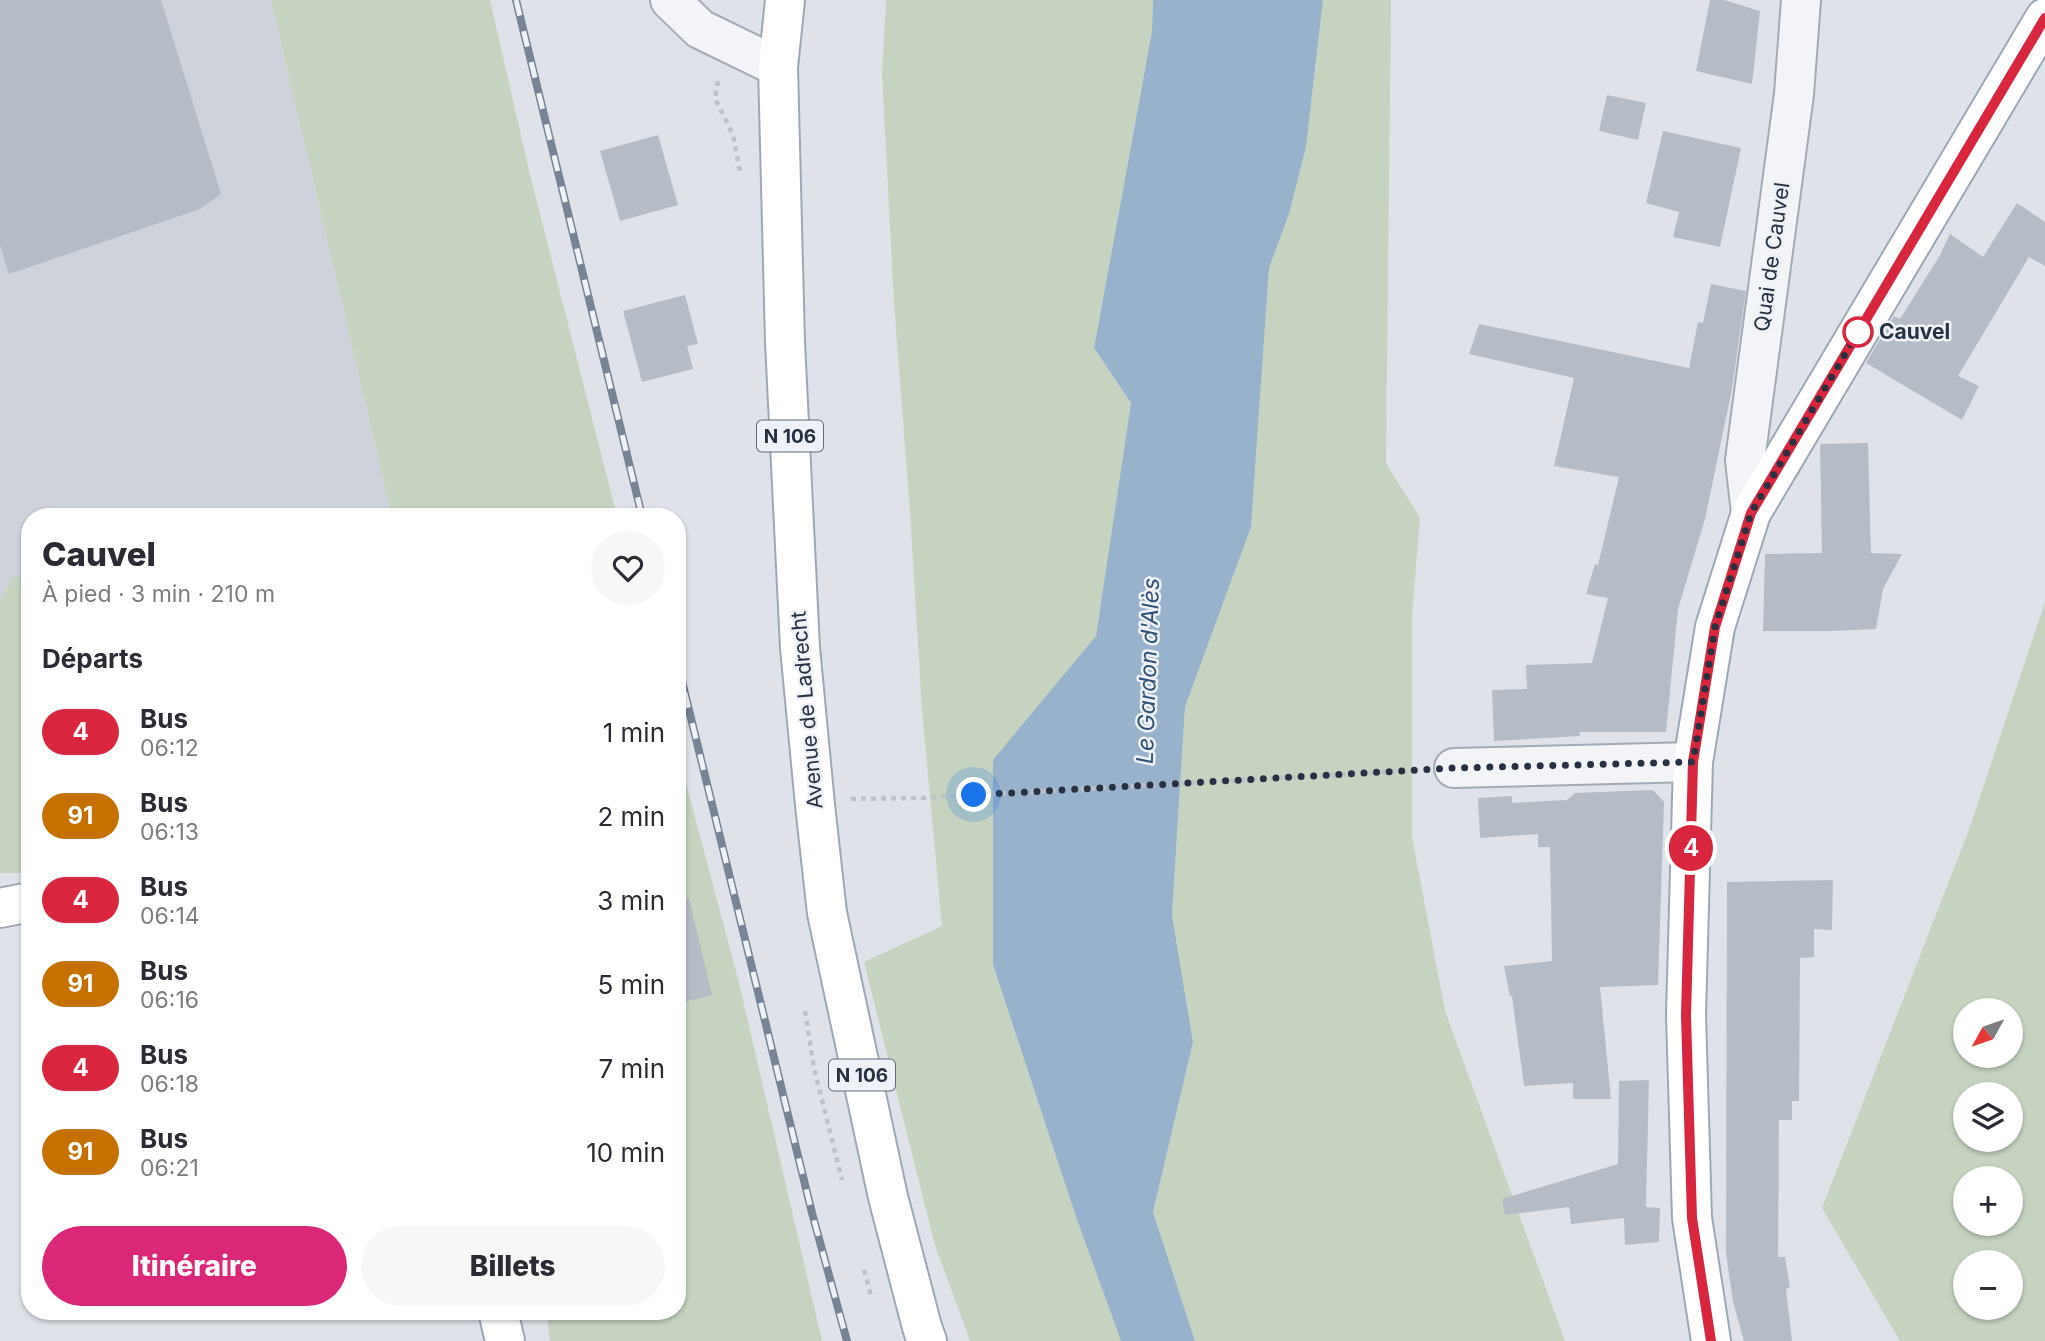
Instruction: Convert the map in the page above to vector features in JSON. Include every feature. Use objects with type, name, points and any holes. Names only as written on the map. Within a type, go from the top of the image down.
[{"type":"main road","name":"N 106","points":[[778,67],[785,0]]},
{"type":"main road","points":[[1711,1341],[1692,1205],[1686,1015],[1693,762],[1715,627],[1751,513],[2045,18]]},
{"type":"main road","name":"Avenue de Ladrecht","points":[[778,67],[785,342],[800,648],[827,913],[888,1197],[927,1341]]},
{"type":"main road","points":[[0,908],[21,904]]},
{"type":"main road","points":[[500,1320],[505,1341]]},
{"type":"street","points":[[670,0],[700,29],[778,67]]},
{"type":"street","name":"Quai de Cauvel","points":[[1751,513],[1745,460],[1794,94],[1801,0]]},
{"type":"street","points":[[1454,768],[1693,762]]},
{"type":"path","points":[[921,798],[1454,768]]},
{"type":"shaded area","points":[[0,0],[271,0],[390,508],[21,508],[21,577],[13,576],[0,602]]},
{"type":"green space","points":[[271,0],[490,0],[530,175],[615,508],[390,508]]},
{"type":"green space","points":[[886,0],[1153,0],[1152,30],[1094,348],[1131,403],[1096,636],[993,761],[993,966],[1075,1214],[1121,1341],[970,1341],[935,1245],[864,962],[942,926],[922,710],[894,303],[882,74]]},
{"type":"green space","points":[[1323,0],[1391,0],[1386,463],[1420,518],[1412,616],[1412,837],[1445,1011],[1565,1341],[1195,1341],[1153,1212],[1193,1042],[1172,915],[1185,707],[1251,527],[1269,268],[1289,214],[1306,147]]},
{"type":"green space","points":[[13,576],[21,577],[21,873],[0,873],[0,602]]},
{"type":"green space","points":[[2045,602],[2045,1341],[1900,1341],[1822,1208],[1970,827]]},
{"type":"green space","points":[[686,783],[740,987],[822,1341],[550,1341],[547,1320],[686,1320]]},
{"type":"water","name":"Le Gardon d'Alès","points":[[1153,0],[1323,0],[1306,147],[1289,214],[1269,268],[1251,527],[1185,707],[1172,915],[1193,1042],[1153,1212],[1195,1341],[1121,1341],[1075,1214],[993,965],[993,760],[1096,636],[1131,403],[1094,348],[1152,31]]},
{"type":"building","points":[[0,0],[161,0],[221,194],[200,209],[9,274],[0,245]]},
{"type":"building","points":[[1710,0],[1724,0],[1760,11],[1752,84],[1696,71]]},
{"type":"building","points":[[1607,95],[1646,103],[1638,140],[1599,131]]},
{"type":"building","points":[[1663,131],[1741,148],[1720,247],[1673,237],[1679,212],[1646,203]]},
{"type":"building","points":[[658,135],[678,205],[620,221],[600,151]]},
{"type":"building","points":[[2017,203],[2045,222],[2045,266],[2029,257],[1958,376],[1979,386],[1962,420],[1866,363],[1894,316],[1900,319],[1950,234],[1983,257]]},
{"type":"building","points":[[1711,284],[1746,291],[1732,389],[1705,519],[1678,609],[1666,732],[1579,732],[1580,736],[1494,741],[1492,690],[1527,689],[1526,665],[1592,663],[1608,598],[1586,594],[1595,564],[1598,565],[1619,477],[1554,466],[1574,378],[1469,354],[1479,324],[1689,368],[1698,322],[1703,323]]},
{"type":"building","points":[[685,295],[698,344],[687,346],[693,369],[642,382],[623,311]]},
{"type":"building","points":[[1868,443],[1871,553],[1902,554],[1883,589],[1876,629],[1763,631],[1765,554],[1822,553],[1820,444]]},
{"type":"building","points":[[1653,790],[1664,802],[1658,985],[1600,987],[1611,1099],[1573,1099],[1573,1083],[1524,1086],[1512,996],[1510,997],[1504,966],[1552,961],[1550,847],[1538,847],[1538,834],[1480,838],[1478,798],[1512,796],[1512,803],[1567,800],[1575,793]]},
{"type":"building","points":[[1833,880],[1832,930],[1814,929],[1814,957],[1800,958],[1799,1101],[1792,1101],[1792,1120],[1779,1120],[1778,1257],[1785,1257],[1790,1287],[1786,1289],[1792,1341],[1744,1341],[1733,1302],[1726,1253],[1727,882]]},
{"type":"building","points":[[686,898],[689,898],[712,995],[686,1002]]},
{"type":"building","points":[[1649,1080],[1646,1207],[1660,1208],[1659,1242],[1625,1245],[1624,1218],[1571,1224],[1569,1207],[1505,1215],[1502,1199],[1618,1164],[1619,1081]]},
{"type":"railway","points":[[516,0],[640,508]]},
{"type":"railway","points":[[686,698],[812,1213],[847,1341]]},
{"type":"bus line","name":"4","points":[[1711,1341],[1692,1218],[1686,1015],[1693,762],[1715,627],[1751,513],[2045,18]]},
{"type":"place","name":"Cauvel","points":[[1858,332]]},
{"type":"route","points":[[974,795],[1454,768],[1693,762],[1715,627],[1751,513],[1863,324],[1858,332]]}]
